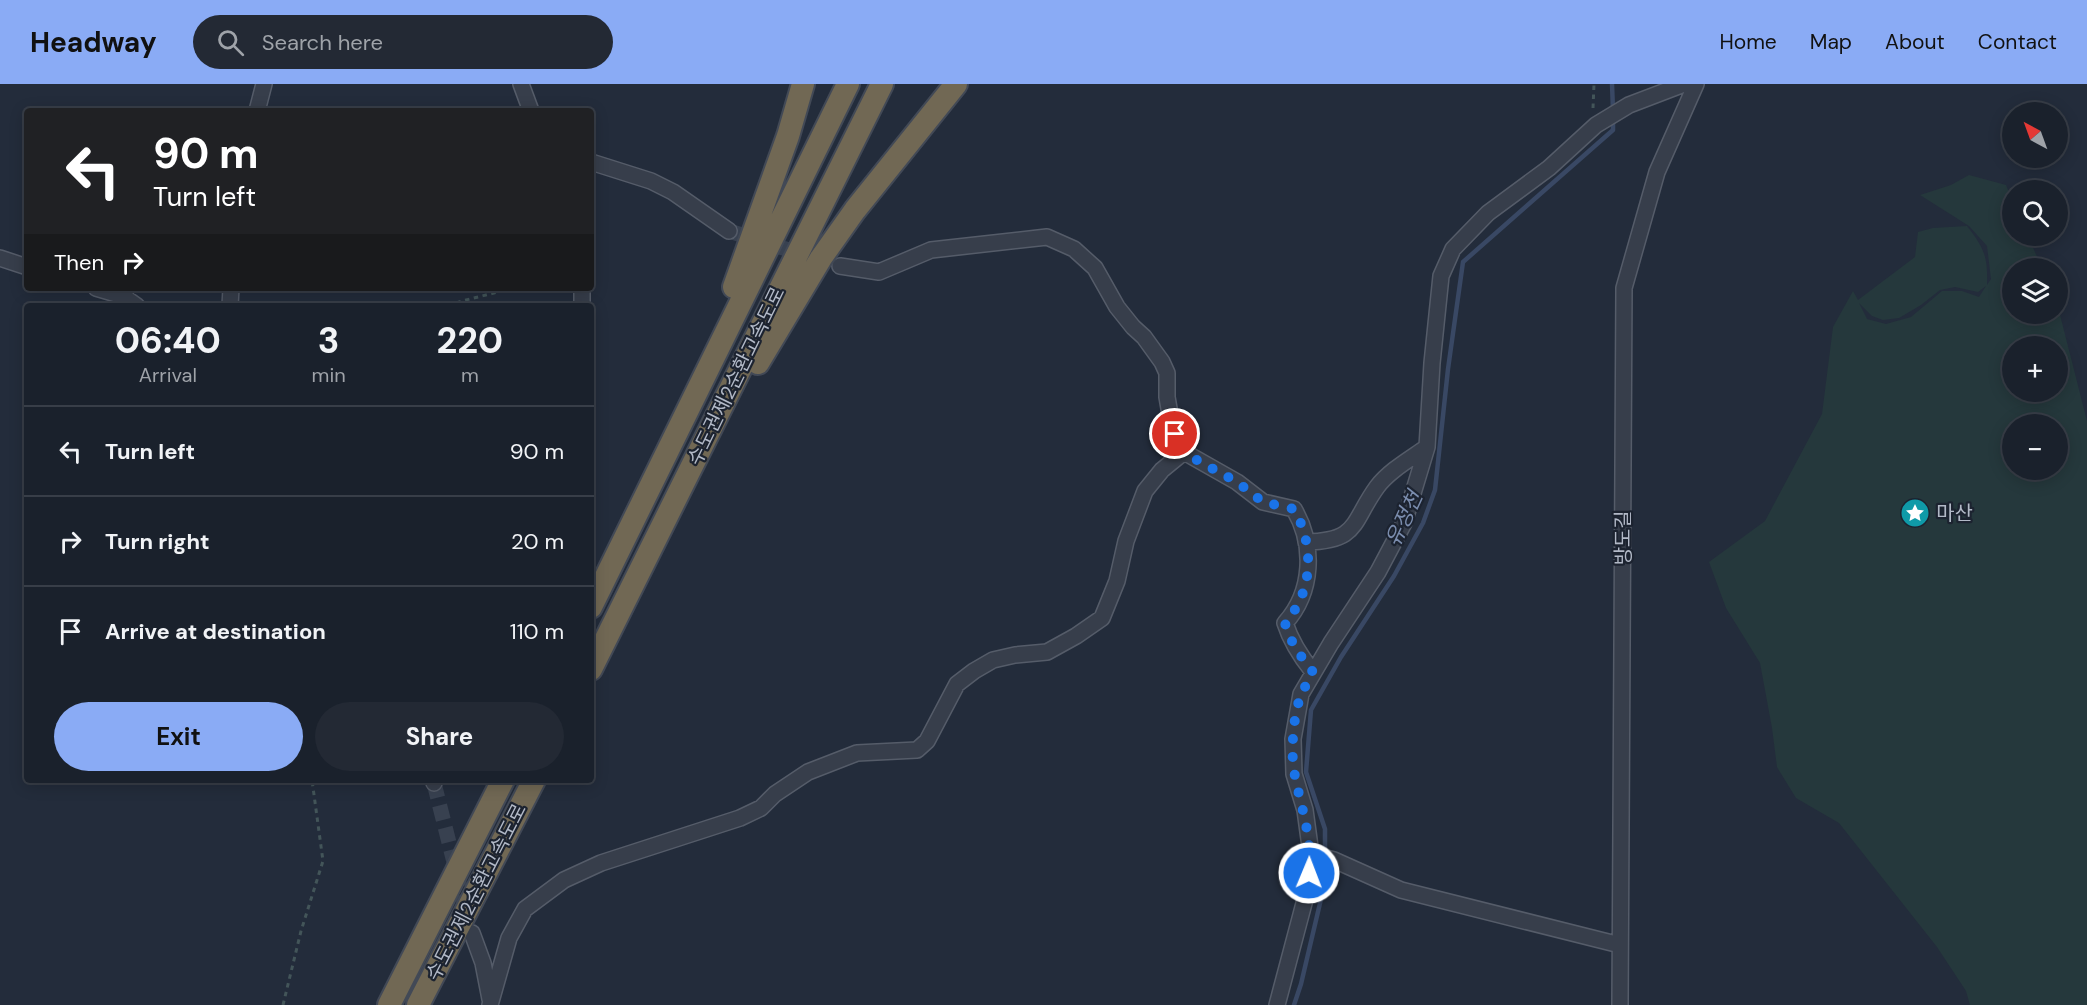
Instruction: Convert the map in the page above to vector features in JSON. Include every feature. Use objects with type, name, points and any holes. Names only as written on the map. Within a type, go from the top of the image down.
[{"type":"highway","points":[[618,555],[742,268],[788,136],[803,84]]},
{"type":"highway","name":"수도권제2순환고속도로","points":[[594,601],[848,84]]},
{"type":"highway","name":"수도권제2순환고속도로","points":[[594,663],[882,84]]},
{"type":"highway","points":[[646,557],[741,391],[821,258],[855,210],[956,84]]},
{"type":"highway","name":"수도권제2순환고속도로","points":[[389,1005],[501,783]]},
{"type":"highway","name":"수도권제2순환고속도로","points":[[418,1005],[532,783]]},
{"type":"street","points":[[258,108],[264,84]]},
{"type":"street","points":[[521,84],[530,108]]},
{"type":"street","points":[[1276,1005],[1307,892],[1311,854],[1305,810],[1294,774],[1293,739],[1301,694],[1378,572],[1404,523],[1427,447],[1432,363],[1441,276],[1453,249],[1488,213],[1549,168],[1599,122],[1620,110],[1683,84]]},
{"type":"street","name":"방도길","points":[[1620,1005],[1624,288],[1657,172],[1696,84]]},
{"type":"street","points":[[594,163],[651,181],[672,192],[729,231]]},
{"type":"street","points":[[840,266],[879,272],[931,250],[1047,237],[1074,249],[1095,268],[1117,307],[1133,327],[1144,336],[1162,362],[1167,373],[1167,397],[1171,420],[1179,447],[1184,453],[1237,482],[1263,502],[1294,509],[1300,520],[1306,542],[1309,564],[1305,591],[1296,610],[1285,623],[1300,656],[1313,672]]},
{"type":"street","points":[[0,258],[24,266]]},
{"type":"street","points":[[1306,542],[1325,542],[1345,534],[1356,525],[1378,486],[1397,468],[1427,447]]},
{"type":"street","points":[[491,1005],[508,938],[525,909],[564,880],[601,863],[740,818],[761,808],[775,794],[808,772],[857,753],[917,750],[927,741],[957,684],[974,671],[993,660],[1047,652],[1102,618],[1116,581],[1126,541],[1145,492],[1162,470],[1184,453]]},
{"type":"street","points":[[1311,854],[1334,860],[1401,890],[1620,945]]},
{"type":"street","points":[[472,933],[483,963],[491,1005]]},
{"type":"path","points":[[1594,84],[1593,109],[1599,122]]},
{"type":"path","points":[[456,303],[502,291]]},
{"type":"path","points":[[283,1005],[323,861],[312,783]]},
{"type":"green space","points":[[1969,175],[2002,184],[2002,246],[2032,246],[2038,258],[2002,258],[2002,324],[2062,324],[2065,336],[2002,336],[2002,402],[2068,402],[2068,346],[2087,421],[2087,1005],[1970,1005],[1966,991],[1937,947],[1839,823],[1796,798],[1777,767],[1760,663],[1726,608],[1709,562],[1765,521],[1822,414],[1833,327],[1853,291],[1858,300],[1915,257],[1918,232],[1933,228],[1967,226],[1984,253],[1987,285],[1991,279],[1987,246],[1969,226],[1920,195],[1951,185]],"holes":[[[1986,286],[1979,297],[1962,291],[1942,291],[1911,317],[1886,324],[1867,319],[1859,303],[1872,316],[1883,320],[1899,318],[1940,290],[1955,287],[1978,292]]]},
{"type":"waterway","name":"유정천","points":[[1612,84],[1613,110]]},
{"type":"waterway","name":"유정천","points":[[1294,1005],[1321,899],[1325,865],[1325,829],[1306,772],[1311,710],[1341,657],[1394,576],[1423,523],[1435,490],[1448,369],[1463,262],[1613,130],[1613,119]]},
{"type":"tunnel","points":[[729,231],[840,266]]},
{"type":"tunnel","points":[[434,783],[467,914]]},
{"type":"place","name":"마산","points":[[1915,513]]},
{"type":"route","points":[[1175,434],[1179,447],[1184,453],[1237,482],[1263,502],[1294,509],[1305,534],[1309,564],[1305,591],[1296,610],[1285,623],[1300,656],[1313,672],[1301,694],[1293,739],[1294,774],[1305,810],[1311,854],[1309,873]]}]
